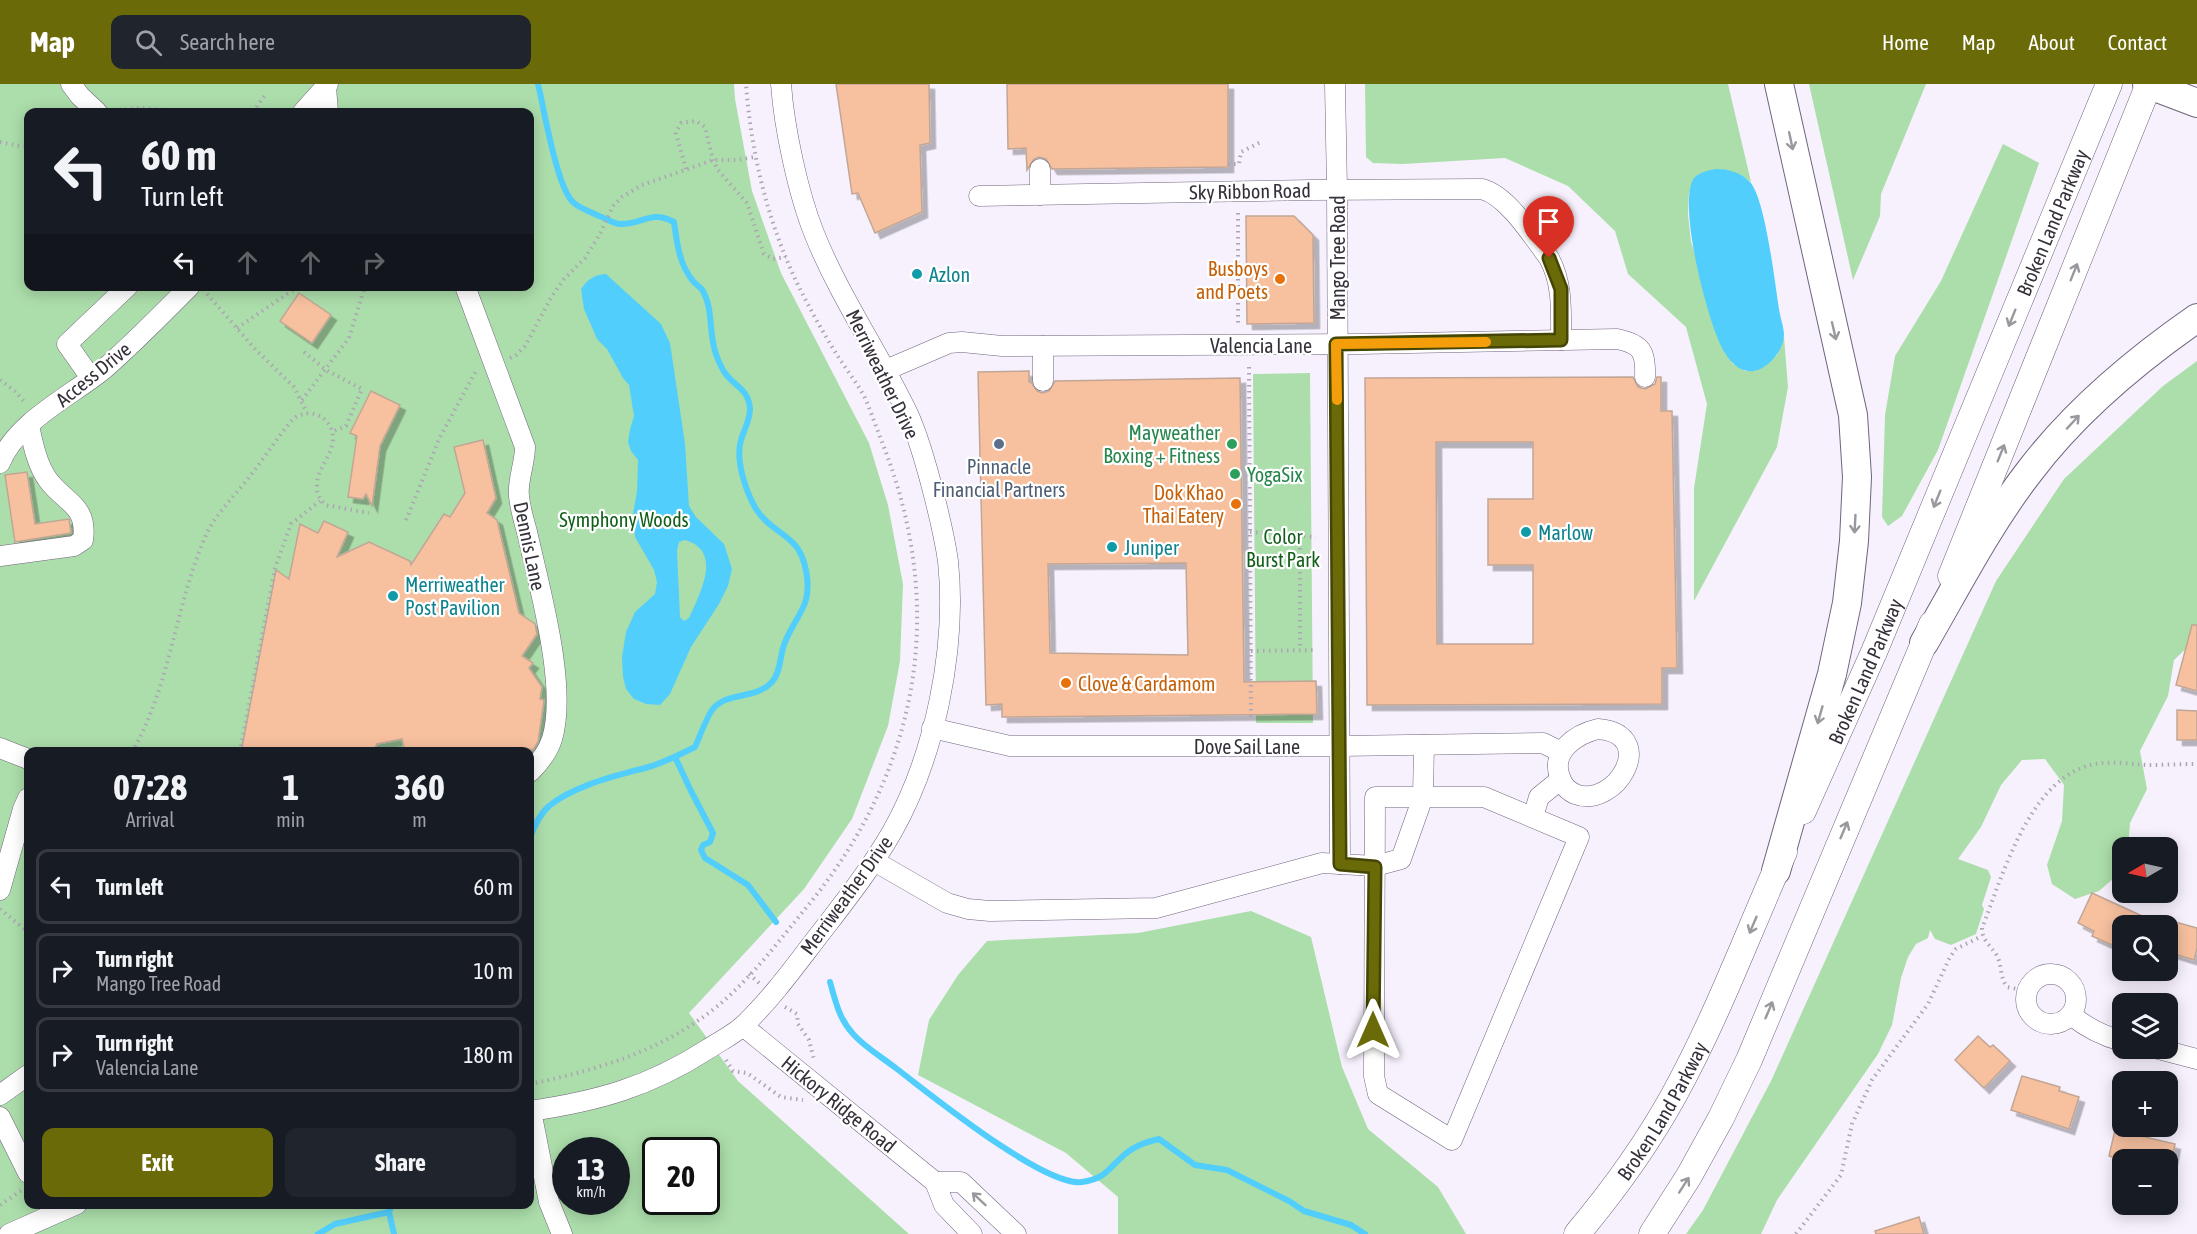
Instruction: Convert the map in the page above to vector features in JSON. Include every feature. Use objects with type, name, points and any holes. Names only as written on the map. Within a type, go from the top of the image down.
[{"type":"highway","points":[[1776,871],[1832,674],[1847,603],[1854,541],[1857,477],[1853,415],[1779,84]]},
{"type":"highway","points":[[2148,84],[2197,104]]},
{"type":"highway","points":[[1924,643],[2000,513],[2030,470],[2112,382],[2159,344],[2197,318]]},
{"type":"main road","name":"Broken Land Parkway","points":[[1577,1234],[1600,1206],[1674,1096],[1702,1041],[1874,652],[2109,84]]},
{"type":"main road","name":"Broken Land Parkway","points":[[1652,1234],[1689,1176],[1749,1060],[1924,643],[2148,84]]},
{"type":"street","points":[[71,84],[80,96],[96,108]]},
{"type":"street","name":"Merriweather Drive","points":[[534,1110],[610,1095],[652,1081],[691,1060],[743,1026],[772,994],[845,902],[874,861],[893,830],[911,790],[932,728],[948,640],[950,598],[947,559],[927,469],[910,418],[839,287],[814,231],[791,147],[781,84]]},
{"type":"street","name":"Mango Tree Road","points":[[1335,84],[1340,864]]},
{"type":"street","points":[[307,108],[327,86]]},
{"type":"street","points":[[327,86],[328,108]]},
{"type":"street","points":[[1040,195],[1041,169]]},
{"type":"street","name":"Sky Ribbon Road","points":[[979,196],[1337,189],[1475,188],[1490,191],[1497,195],[1527,229],[1554,266],[1561,289],[1561,340]]},
{"type":"street","points":[[92,378],[66,344],[123,291]]},
{"type":"street","name":"Access Drive","points":[[0,463],[17,435],[92,378],[185,291]]},
{"type":"street","name":"Dennis Lane","points":[[467,291],[525,447],[525,461],[518,495],[550,638],[556,690],[556,720],[552,740],[541,762],[534,768]]},
{"type":"street","name":"Valencia Lane","points":[[886,370],[949,343],[962,342],[1002,346],[1043,346],[1617,339],[1640,347],[1645,357],[1645,377]]},
{"type":"street","points":[[1043,346],[1043,381]]},
{"type":"street","points":[[0,556],[74,546],[83,540],[85,528],[82,515],[74,504],[60,495],[46,478],[35,451],[33,423]]},
{"type":"street","name":"Dove Sail Lane","points":[[932,728],[1010,747],[1340,747],[1543,743],[1561,752]]},
{"type":"street","points":[[1598,729],[1616,734],[1627,748],[1628,767],[1623,776],[1616,783],[1594,795],[1584,796],[1574,793],[1560,780],[1557,770],[1561,752],[1567,745],[1588,731],[1598,729]]},
{"type":"street","points":[[874,861],[947,903],[968,909],[990,911],[1156,908],[1322,863],[1375,867],[1401,859],[1423,797],[1424,745]]},
{"type":"street","points":[[0,748],[24,757]]},
{"type":"street","points":[[1533,817],[1539,797],[1560,780]]},
{"type":"street","points":[[1376,797],[1484,797],[1533,817],[1579,837],[1452,1140],[1378,1094],[1374,1076],[1376,797]]},
{"type":"street","points":[[0,890],[24,807]]},
{"type":"street","points":[[2052,973],[2071,982],[2077,996],[2076,1006],[2071,1015],[2063,1022],[2054,1025],[2036,1020],[2028,1010],[2026,1001],[2027,991],[2032,982],[2041,975],[2052,973]]},
{"type":"street","points":[[2071,1015],[2086,1027],[2112,1038]]},
{"type":"street","name":"Hickory Ridge Road","points":[[743,1026],[935,1182],[944,1205],[972,1234]]},
{"type":"street","points":[[2178,1054],[2197,1059]]},
{"type":"street","points":[[0,1095],[24,1078]]},
{"type":"street","points":[[0,1117],[24,1182]]},
{"type":"street","points":[[534,1130],[549,1202],[562,1234]]},
{"type":"street","points":[[935,1182],[961,1182],[1016,1234]]},
{"type":"street","points":[[9,1234],[67,1209]]},
{"type":"path","points":[[534,1083],[629,1058],[680,1032],[720,1003],[749,974],[795,920],[821,889],[847,852],[866,818],[895,752],[908,711],[914,678],[917,638],[916,583],[912,546],[904,509],[894,472],[865,398],[834,350],[786,257],[770,212],[756,156],[746,84]]},
{"type":"path","points":[[256,108],[265,95]]},
{"type":"path","points":[[687,170],[676,133],[681,123],[696,121],[705,127],[713,160],[718,170],[747,203],[764,254],[773,260],[786,257]]},
{"type":"path","points":[[0,142],[24,146]]},
{"type":"path","points":[[1228,164],[1239,164],[1240,152],[1261,142]]},
{"type":"path","points":[[600,234],[613,206],[622,197],[642,185],[713,160],[737,160],[756,156]]},
{"type":"path","points":[[1238,213],[1238,329]]},
{"type":"path","points":[[204,291],[294,387],[307,413]]},
{"type":"path","points":[[237,328],[292,291]]},
{"type":"path","points":[[302,400],[350,338],[364,291]]},
{"type":"path","points":[[304,352],[326,370],[363,390],[346,426],[332,432]]},
{"type":"path","points":[[1249,367],[1251,720]]},
{"type":"path","points":[[0,380],[16,392],[33,423]]},
{"type":"path","points":[[135,747],[159,694],[182,609],[207,534],[294,418],[301,414],[318,414],[327,420],[332,432],[333,444],[317,478],[316,488],[320,501],[326,505],[369,513]]},
{"type":"path","points":[[241,747],[275,568],[291,524],[320,501]]},
{"type":"path","points":[[1250,532],[1316,537]]},
{"type":"path","points":[[1300,536],[1300,650]]},
{"type":"path","points":[[1251,651],[1317,650]]},
{"type":"path","points":[[2027,991],[2007,987],[2002,980],[1997,955],[1982,936],[1982,928],[2023,826],[2036,806],[2053,788],[2076,770],[2095,764],[2197,764]]},
{"type":"path","points":[[0,909],[24,929]]},
{"type":"path","points":[[1796,1234],[1841,1175],[1851,1124],[1872,1080],[1928,1004],[1956,949],[1982,936]]},
{"type":"path","points":[[797,1014],[798,1024]]},
{"type":"path","points":[[733,1071],[747,1073],[781,1097]]},
{"type":"path","points":[[0,1204],[24,1182]]},
{"type":"green space","name":"Symphony Woods","points":[[0,84],[734,84],[752,191],[781,273],[869,443],[888,505],[903,584],[900,661],[888,726],[852,819],[804,889],[689,1013],[738,1081],[909,1234],[0,1234]]},
{"type":"green space","points":[[1365,84],[1728,84],[1751,182],[1739,174],[1689,192],[1688,214],[1691,242],[1732,363],[1745,371],[1755,371],[1777,355],[1784,337],[1788,387],[1777,447],[1694,601],[1694,488],[1707,404],[1686,327],[1628,274],[1615,231],[1568,186],[1505,158],[1403,164],[1373,163],[1366,157]]},
{"type":"green space","points":[[1809,84],[1926,84],[1881,194],[1880,216],[1853,280]]},
{"type":"green space","points":[[2003,144],[2039,163],[1938,450],[1902,516],[1888,526],[1882,517],[1885,415],[1895,356],[1941,281]]},
{"type":"green space","points":[[2197,361],[2197,635],[2195,640],[2174,660],[2168,696],[2140,751],[2147,789],[2130,823],[2129,837],[2112,837],[2112,880],[2099,891],[2075,899],[2052,884],[2047,865],[2062,821],[2064,785],[2045,759],[2022,760],[2001,785],[1981,827],[1958,859],[1988,870],[1991,877],[1976,934],[1951,945],[1935,939],[1930,930],[1928,938],[1916,944],[1908,957],[1901,978],[1892,1025],[1878,1054],[1777,1200],[1761,1234],[1686,1234],[1703,1210],[1771,1081],[1996,581],[2064,479],[2163,386]]},
{"type":"green space","name":"Color Burst Park","points":[[1310,373],[1313,723],[1256,723],[1253,374]]},
{"type":"green space","points":[[1251,911],[1311,937],[1342,1067],[1368,1129],[1438,1187],[1466,1234],[1118,1234],[1118,1197],[1066,1153],[918,1075],[929,1020],[958,975],[987,941],[1138,933]]},
{"type":"water","points":[[1716,169],[1742,175],[1755,189],[1768,241],[1784,335],[1781,347],[1770,363],[1754,371],[1737,366],[1725,353],[1711,319],[1696,264],[1691,236],[1690,190],[1695,177]]},
{"type":"water","points":[[606,274],[661,324],[670,343],[685,444],[689,506],[696,517],[724,544],[732,569],[728,586],[719,604],[691,647],[670,694],[660,705],[646,704],[634,699],[626,689],[623,677],[622,657],[626,632],[635,612],[655,594],[657,582],[654,570],[635,537],[633,514],[637,491],[638,460],[628,442],[634,416],[629,385],[607,349],[597,339],[584,309],[581,289],[592,278]],"holes":[[[685,540],[697,546],[706,563],[705,574],[698,598],[689,618],[684,621],[680,617],[677,551],[679,542]]]},
{"type":"building","points":[[836,84],[929,84],[930,143],[920,145],[922,212],[875,233],[858,193],[852,194]]},
{"type":"building","points":[[1007,84],[1228,84],[1228,167],[1052,169],[1046,159],[1039,157],[1034,159],[1027,170],[1026,148],[1008,149]]},
{"type":"building","name":"Busboys and Poets","points":[[1246,216],[1294,216],[1313,235],[1314,323],[1247,324]]},
{"type":"building","points":[[299,293],[331,315],[312,343],[280,321]]},
{"type":"building","name":"Juniper","points":[[1029,371],[1029,382],[1042,393],[1049,391],[1055,381],[1240,378],[1244,682],[1316,681],[1317,714],[1002,717],[1002,704],[986,705],[978,372]],"holes":[[[1186,563],[1188,655],[1050,653],[1048,564]]]},
{"type":"building","name":"Marlow","points":[[1633,377],[1638,387],[1645,389],[1655,384],[1657,377],[1661,377],[1661,411],[1672,411],[1677,668],[1662,668],[1662,704],[1367,705],[1365,378]],"holes":[[[1436,442],[1533,442],[1533,499],[1488,499],[1488,565],[1533,565],[1533,644],[1437,644]]]},
{"type":"building","points":[[371,391],[400,405],[380,446],[372,506],[366,494],[363,499],[348,497],[357,436],[350,433]]},
{"type":"building","name":"Merriweather Post Pavilion","points":[[483,440],[496,498],[487,513],[497,520],[519,613],[535,624],[537,634],[522,656],[533,663],[529,668],[542,687],[540,699],[544,700],[538,742],[534,748],[404,747],[402,739],[377,744],[376,747],[242,747],[276,570],[289,579],[300,524],[318,533],[324,521],[348,532],[337,557],[369,542],[410,561],[411,565],[444,514],[450,517],[465,493],[454,447]]},
{"type":"building","points":[[27,472],[35,524],[69,519],[71,533],[15,542],[5,475]]},
{"type":"building","points":[[2192,625],[2197,625],[2197,691],[2176,685]]},
{"type":"building","points":[[2177,710],[2197,711],[2197,740],[2177,740]]},
{"type":"building","points":[[2092,893],[2140,915],[2112,915],[2112,945],[2092,936],[2094,931],[2078,923]]},
{"type":"building","points":[[2178,923],[2197,928],[2197,948],[2194,960],[2178,955]]},
{"type":"building","points":[[1978,1036],[1990,1047],[1993,1045],[2010,1061],[1984,1088],[1955,1060]]},
{"type":"building","points":[[2022,1076],[2060,1087],[2059,1091],[2079,1097],[2069,1129],[2011,1110]]},
{"type":"building","points":[[2113,1137],[2145,1137],[2175,1144],[2174,1149],[2112,1149],[2112,1157],[2109,1156]]},
{"type":"building","points":[[1919,1217],[1924,1234],[1876,1234],[1875,1231]]},
{"type":"waterway","points":[[534,828],[543,813],[560,798],[599,781],[658,764],[695,747],[709,714],[718,704],[765,688],[775,678],[785,642],[807,596],[806,571],[801,555],[788,539],[760,515],[745,485],[739,457],[741,440],[749,417],[749,402],[744,392],[725,373],[718,359],[714,349],[706,299],[685,268],[679,253],[674,222],[666,218],[652,217],[628,224],[618,224],[574,203],[562,182],[557,166],[538,84]]},
{"type":"waterway","points":[[675,757],[713,833],[710,842],[703,845],[701,850],[705,858],[748,885],[776,922]]},
{"type":"waterway","points":[[830,982],[841,1017],[849,1029],[869,1049],[988,1137],[1042,1170],[1064,1180],[1090,1181],[1105,1173],[1131,1150],[1159,1139],[1195,1165],[1227,1170],[1304,1211],[1351,1225],[1365,1234]]},
{"type":"waterway","points":[[390,1209],[394,1234]]},
{"type":"waterway","points":[[318,1234],[335,1224],[389,1212]]},
{"type":"slow traffic","points":[[1337,400],[1336,344],[1486,342]]},
{"type":"place","name":"Azlon","points":[[917,274]]},
{"type":"place","name":"Busboys and Poets","points":[[1280,279]]},
{"type":"place","name":"Pinnacle Financial Partners","points":[[999,444]]},
{"type":"place","name":"Mayweather Boxing + Fitness","points":[[1232,444]]},
{"type":"place","name":"YogaSix","points":[[1235,474]]},
{"type":"place","name":"Dok Khao Thai Eatery","points":[[1236,504]]},
{"type":"place","name":"Marlow","points":[[1526,532]]},
{"type":"place","name":"Juniper","points":[[1112,547]]},
{"type":"place","name":"Merriweather Post Pavilion","points":[[393,596]]},
{"type":"place","name":"Clove & Cardamom","points":[[1066,683]]},
{"type":"route","points":[[1373,1030],[1375,867],[1340,864],[1336,344],[1561,340],[1561,289],[1549,258]]}]
